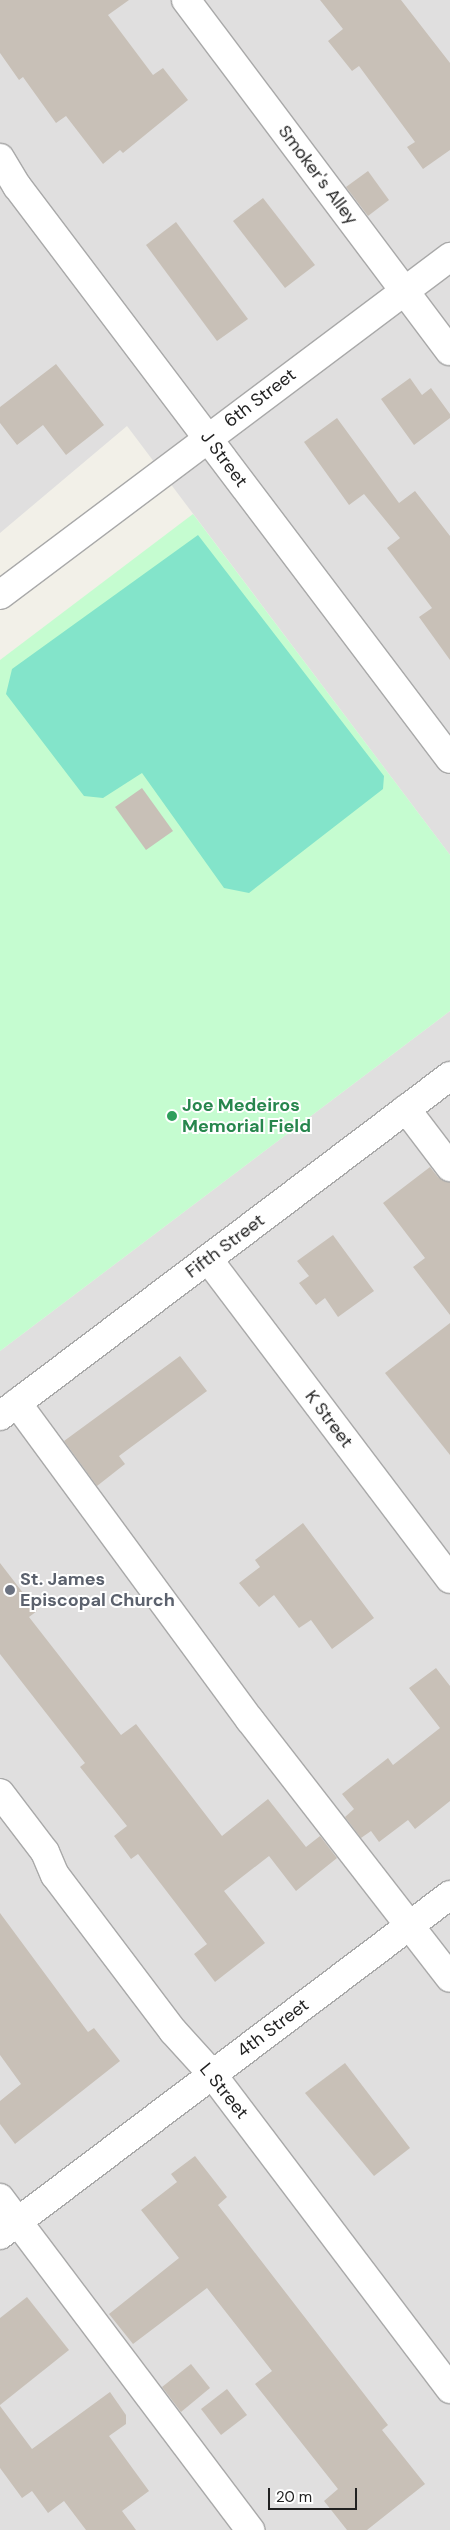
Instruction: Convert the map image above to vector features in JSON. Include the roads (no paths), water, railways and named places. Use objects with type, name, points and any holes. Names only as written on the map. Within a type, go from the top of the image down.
[{"type":"street","name":"Smoker's Alley","points":[[186,0],[450,351]]},
{"type":"street","name":"J Street","points":[[0,158],[17,186],[450,759]]},
{"type":"street","name":"6th Street","points":[[3,588],[450,257]]},
{"type":"street","name":"Fifth Street","points":[[8,1410],[450,1076]]},
{"type":"street","points":[[406,1109],[450,1167]]},
{"type":"street","name":"K Street","points":[[208,1259],[450,1579]]},
{"type":"street","points":[[8,1410],[450,1978]]},
{"type":"street","name":"L Street","points":[[0,1793],[45,1852],[55,1875],[173,2031],[212,2074],[450,2388]]},
{"type":"street","name":"4th Street","points":[[9,2228],[450,1895]]},
{"type":"street","points":[[0,2198],[9,2228],[250,2530]]},
{"type":"place","name":"Joe Medeiros Memorial Field","points":[[172,1116]]},
{"type":"place","name":"St. James Episcopal Church","points":[[10,1590]]}]
